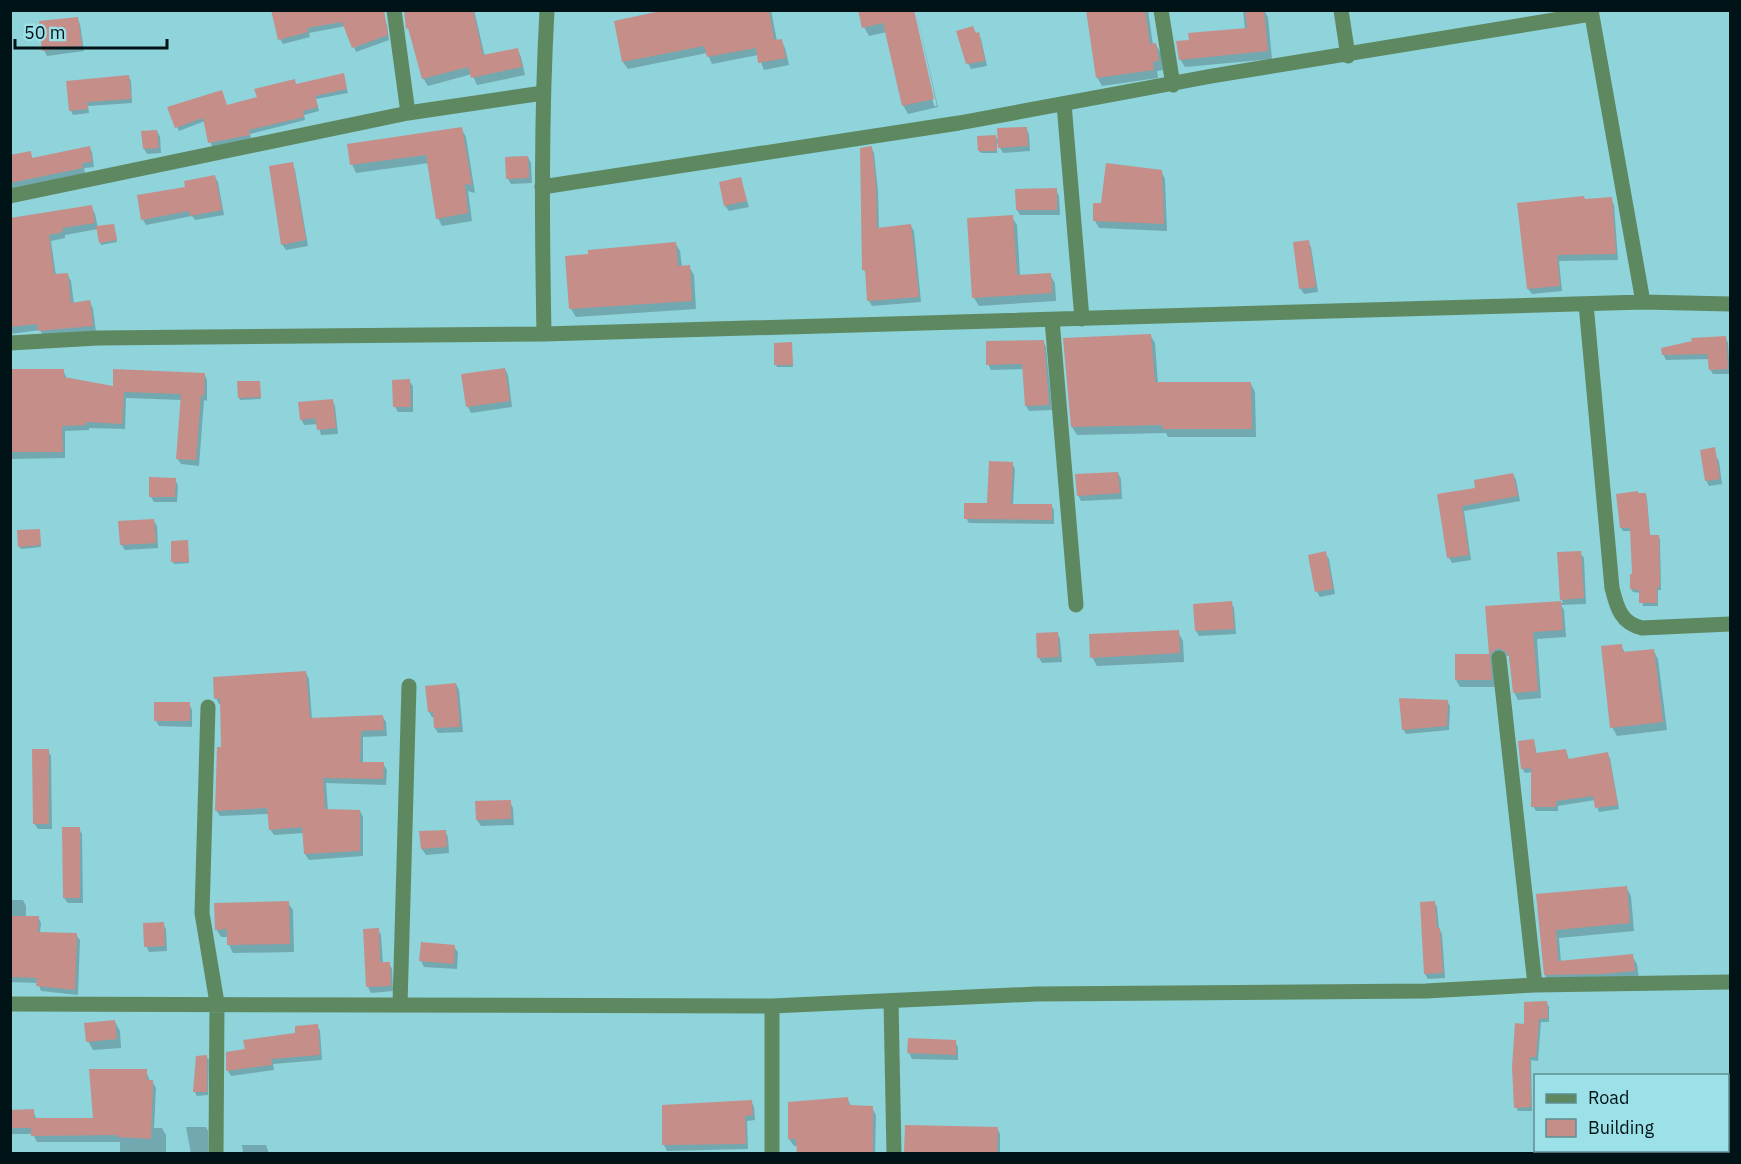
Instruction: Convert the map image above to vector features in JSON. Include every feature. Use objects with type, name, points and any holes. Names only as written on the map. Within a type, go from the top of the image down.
[{"type":"street","points":[[394,10],[408,113]]},
{"type":"street","points":[[544,334],[543,93],[548,10]]},
{"type":"street","points":[[1161,10],[1173,85]]},
{"type":"street","points":[[1341,10],[1348,56]]},
{"type":"street","points":[[542,187],[948,125],[1212,76],[1348,56],[1591,12],[1643,302]]},
{"type":"street","points":[[10,196],[408,113],[543,93]]},
{"type":"street","points":[[1064,104],[1082,319]]},
{"type":"street","points":[[10,343],[98,338],[544,334],[1643,302],[1731,304]]},
{"type":"street","points":[[1586,304],[1612,588],[1622,617],[1632,626],[1642,628],[1731,624]]},
{"type":"street","points":[[1052,320],[1076,605]]},
{"type":"street","points":[[1498,658],[1535,985]]},
{"type":"street","points":[[400,1005],[409,687]]},
{"type":"street","points":[[208,707],[202,913],[217,1003],[216,1154]]},
{"type":"street","points":[[10,1004],[772,1005],[1036,994],[1426,991],[1535,985],[1731,982]]},
{"type":"street","points":[[891,1001],[894,1154]]},
{"type":"street","points":[[772,1005],[772,1154]]},
{"type":"building","points":[[271,10],[384,10],[388,35],[352,48],[342,22],[307,28],[308,32],[278,40]]},
{"type":"building","points":[[404,10],[473,10],[483,55],[518,48],[522,67],[471,78],[468,67],[422,79],[408,28],[406,29]]},
{"type":"building","points":[[665,10],[769,10],[774,40],[782,39],[786,58],[758,63],[756,48],[707,57],[704,46],[622,62],[614,21]]},
{"type":"building","points":[[858,10],[914,10],[934,99],[902,106],[883,23],[862,28]]},
{"type":"building","points":[[1086,10],[1145,10],[1150,44],[1156,43],[1159,61],[1153,62],[1154,70],[1096,78]]},
{"type":"building","points":[[1245,10],[1264,10],[1268,51],[1179,60],[1176,41],[1189,40],[1188,33],[1247,28]]},
{"type":"building","points":[[78,17],[82,46],[42,51],[39,21]]},
{"type":"building","points":[[973,26],[976,33],[979,32],[985,61],[966,64],[956,31]]},
{"type":"building","points":[[344,73],[347,89],[315,96],[318,107],[303,111],[304,117],[249,130],[250,135],[208,143],[203,118],[175,128],[167,107],[222,90],[227,105],[257,97],[254,89],[295,79],[296,84]]},
{"type":"building","points":[[129,75],[131,99],[87,102],[88,109],[69,111],[66,81]]},
{"type":"building","points":[[462,127],[472,185],[465,184],[468,213],[436,219],[426,155],[350,165],[347,144]]},
{"type":"building","points":[[1027,127],[1028,146],[998,148],[997,128]]},
{"type":"building","points":[[157,130],[159,148],[143,149],[141,131]]},
{"type":"building","points":[[996,135],[997,151],[978,151],[977,136]]},
{"type":"building","points":[[90,146],[92,162],[82,163],[83,168],[10,183],[10,155],[31,151],[32,158]]},
{"type":"building","points":[[872,146],[877,228],[911,224],[919,297],[867,301],[865,270],[862,270],[860,148]]},
{"type":"building","points":[[528,156],[529,178],[506,179],[505,157]]},
{"type":"building","points":[[293,162],[306,240],[281,245],[269,166]]},
{"type":"building","points":[[1106,163],[1162,170],[1164,224],[1093,221],[1093,203],[1101,203]]},
{"type":"building","points":[[215,175],[222,210],[190,216],[189,211],[141,220],[137,195],[185,187],[184,181]]},
{"type":"building","points":[[741,177],[747,201],[724,206],[719,182]]},
{"type":"building","points":[[1057,188],[1057,210],[1016,210],[1015,189]]},
{"type":"building","points":[[1584,196],[1585,199],[1612,197],[1616,254],[1557,255],[1560,286],[1527,289],[1517,203]]},
{"type":"building","points":[[92,205],[95,223],[62,228],[63,232],[49,235],[54,274],[68,273],[71,303],[90,300],[93,326],[38,331],[37,324],[10,327],[10,218]]},
{"type":"building","points":[[1013,215],[1017,275],[1051,273],[1052,293],[972,298],[967,218]]},
{"type":"building","points":[[114,224],[117,240],[99,243],[96,226]]},
{"type":"building","points":[[1309,240],[1316,287],[1299,289],[1293,242]]},
{"type":"building","points":[[676,242],[678,266],[690,265],[692,301],[569,309],[565,256],[588,254],[588,250]]},
{"type":"building","points":[[1151,334],[1155,382],[1251,382],[1252,429],[1162,429],[1162,425],[1071,427],[1063,338]]},
{"type":"building","points":[[1726,336],[1728,369],[1709,370],[1707,354],[1662,355],[1661,348],[1692,341],[1691,338]]},
{"type":"building","points":[[1044,340],[1049,405],[1025,406],[1022,364],[986,365],[986,341]]},
{"type":"building","points":[[792,342],[793,365],[774,365],[774,343]]},
{"type":"building","points":[[505,368],[510,401],[466,407],[461,374]]},
{"type":"building","points":[[10,369],[64,369],[64,377],[113,386],[113,369],[205,373],[196,460],[176,459],[181,394],[124,392],[122,424],[86,422],[86,425],[62,426],[63,452],[10,452]]},
{"type":"building","points":[[410,379],[411,407],[393,407],[392,380]]},
{"type":"building","points":[[237,381],[260,381],[261,397],[238,398]]},
{"type":"building","points":[[333,399],[336,428],[317,430],[315,418],[300,420],[298,402]]},
{"type":"building","points":[[1715,447],[1720,479],[1705,481],[1700,450]]},
{"type":"building","points":[[989,461],[1013,462],[1011,504],[1052,504],[1052,520],[964,519],[964,503],[987,503]]},
{"type":"building","points":[[1118,472],[1120,493],[1077,496],[1075,474]]},
{"type":"building","points":[[1513,473],[1518,496],[1462,506],[1469,555],[1447,558],[1437,494],[1475,488],[1474,480]]},
{"type":"building","points":[[149,477],[176,478],[175,497],[149,497]]},
{"type":"building","points":[[1638,491],[1638,493],[1646,493],[1650,535],[1659,535],[1660,587],[1657,587],[1657,603],[1639,603],[1639,590],[1630,589],[1630,574],[1632,574],[1630,528],[1620,528],[1616,494]]},
{"type":"building","points":[[154,519],[156,543],[120,545],[118,521]]},
{"type":"building","points":[[40,529],[41,545],[18,547],[17,530]]},
{"type":"building","points":[[188,540],[189,562],[171,562],[171,541]]},
{"type":"building","points":[[1326,551],[1333,589],[1315,592],[1308,555]]},
{"type":"building","points":[[1581,551],[1584,598],[1560,600],[1557,552]]},
{"type":"building","points":[[1232,601],[1234,629],[1195,631],[1193,604]]},
{"type":"building","points":[[1561,601],[1563,630],[1533,632],[1538,691],[1513,693],[1509,656],[1499,648],[1490,655],[1492,680],[1455,680],[1455,654],[1489,654],[1485,606]]},
{"type":"building","points":[[1179,630],[1180,653],[1090,658],[1089,634]]},
{"type":"building","points":[[1058,632],[1059,657],[1037,658],[1036,633]]},
{"type":"building","points":[[1622,644],[1623,652],[1654,649],[1663,722],[1610,728],[1601,646]]},
{"type":"building","points":[[306,671],[310,718],[383,715],[384,730],[361,731],[360,762],[384,762],[383,779],[323,778],[325,809],[360,810],[360,851],[304,854],[302,827],[269,830],[267,808],[215,811],[217,747],[221,747],[220,698],[214,699],[213,677]]},
{"type":"building","points":[[456,683],[460,727],[434,728],[433,712],[428,712],[425,686]]},
{"type":"building","points":[[1399,698],[1448,700],[1447,726],[1402,730]]},
{"type":"building","points":[[154,702],[190,702],[190,721],[154,721]]},
{"type":"building","points":[[1534,739],[1536,753],[1566,749],[1568,759],[1608,752],[1618,805],[1595,808],[1593,796],[1556,801],[1556,807],[1531,807],[1531,768],[1521,769],[1518,741]]},
{"type":"building","points":[[32,749],[49,749],[49,824],[33,824]]},
{"type":"building","points":[[511,800],[511,819],[476,820],[475,801]]},
{"type":"building","points":[[62,827],[80,827],[80,898],[63,898]]},
{"type":"building","points":[[446,830],[447,847],[421,849],[419,831]]},
{"type":"building","points":[[1627,886],[1630,923],[1556,930],[1558,961],[1633,954],[1635,971],[1544,975],[1536,894]]},
{"type":"building","points":[[289,901],[290,944],[227,945],[227,929],[215,930],[214,903]]},
{"type":"building","points":[[1435,901],[1437,928],[1440,928],[1443,973],[1424,974],[1420,902]]},
{"type":"building","points":[[10,916],[39,916],[38,932],[77,933],[75,990],[36,986],[37,978],[10,977]]},
{"type":"building","points":[[164,922],[165,946],[144,947],[143,923]]},
{"type":"building","points":[[379,928],[380,962],[390,962],[391,986],[366,987],[363,929]]},
{"type":"building","points":[[421,942],[455,945],[454,964],[419,961]]},
{"type":"building","points":[[1547,1001],[1548,1018],[1539,1019],[1536,1057],[1530,1057],[1531,1107],[1514,1108],[1512,1067],[1515,1023],[1524,1024],[1524,1002]]},
{"type":"building","points":[[115,1020],[117,1039],[86,1042],[84,1023]]},
{"type":"building","points":[[318,1024],[320,1055],[271,1059],[272,1065],[226,1071],[226,1052],[245,1049],[243,1040],[295,1033],[295,1026]]},
{"type":"building","points":[[908,1038],[956,1040],[956,1055],[907,1053]]},
{"type":"building","points":[[207,1055],[207,1092],[193,1092],[196,1056]]},
{"type":"building","points":[[89,1069],[147,1069],[147,1080],[153,1080],[151,1139],[117,1137],[117,1135],[31,1136],[31,1128],[10,1128],[10,1110],[34,1109],[34,1118],[93,1118]]},
{"type":"building","points":[[848,1097],[849,1105],[873,1106],[873,1154],[797,1154],[796,1139],[788,1139],[788,1102]]},
{"type":"building","points":[[752,1100],[753,1115],[745,1116],[746,1144],[662,1145],[662,1105]]},
{"type":"building","points":[[905,1125],[998,1127],[997,1154],[904,1154]]}]
